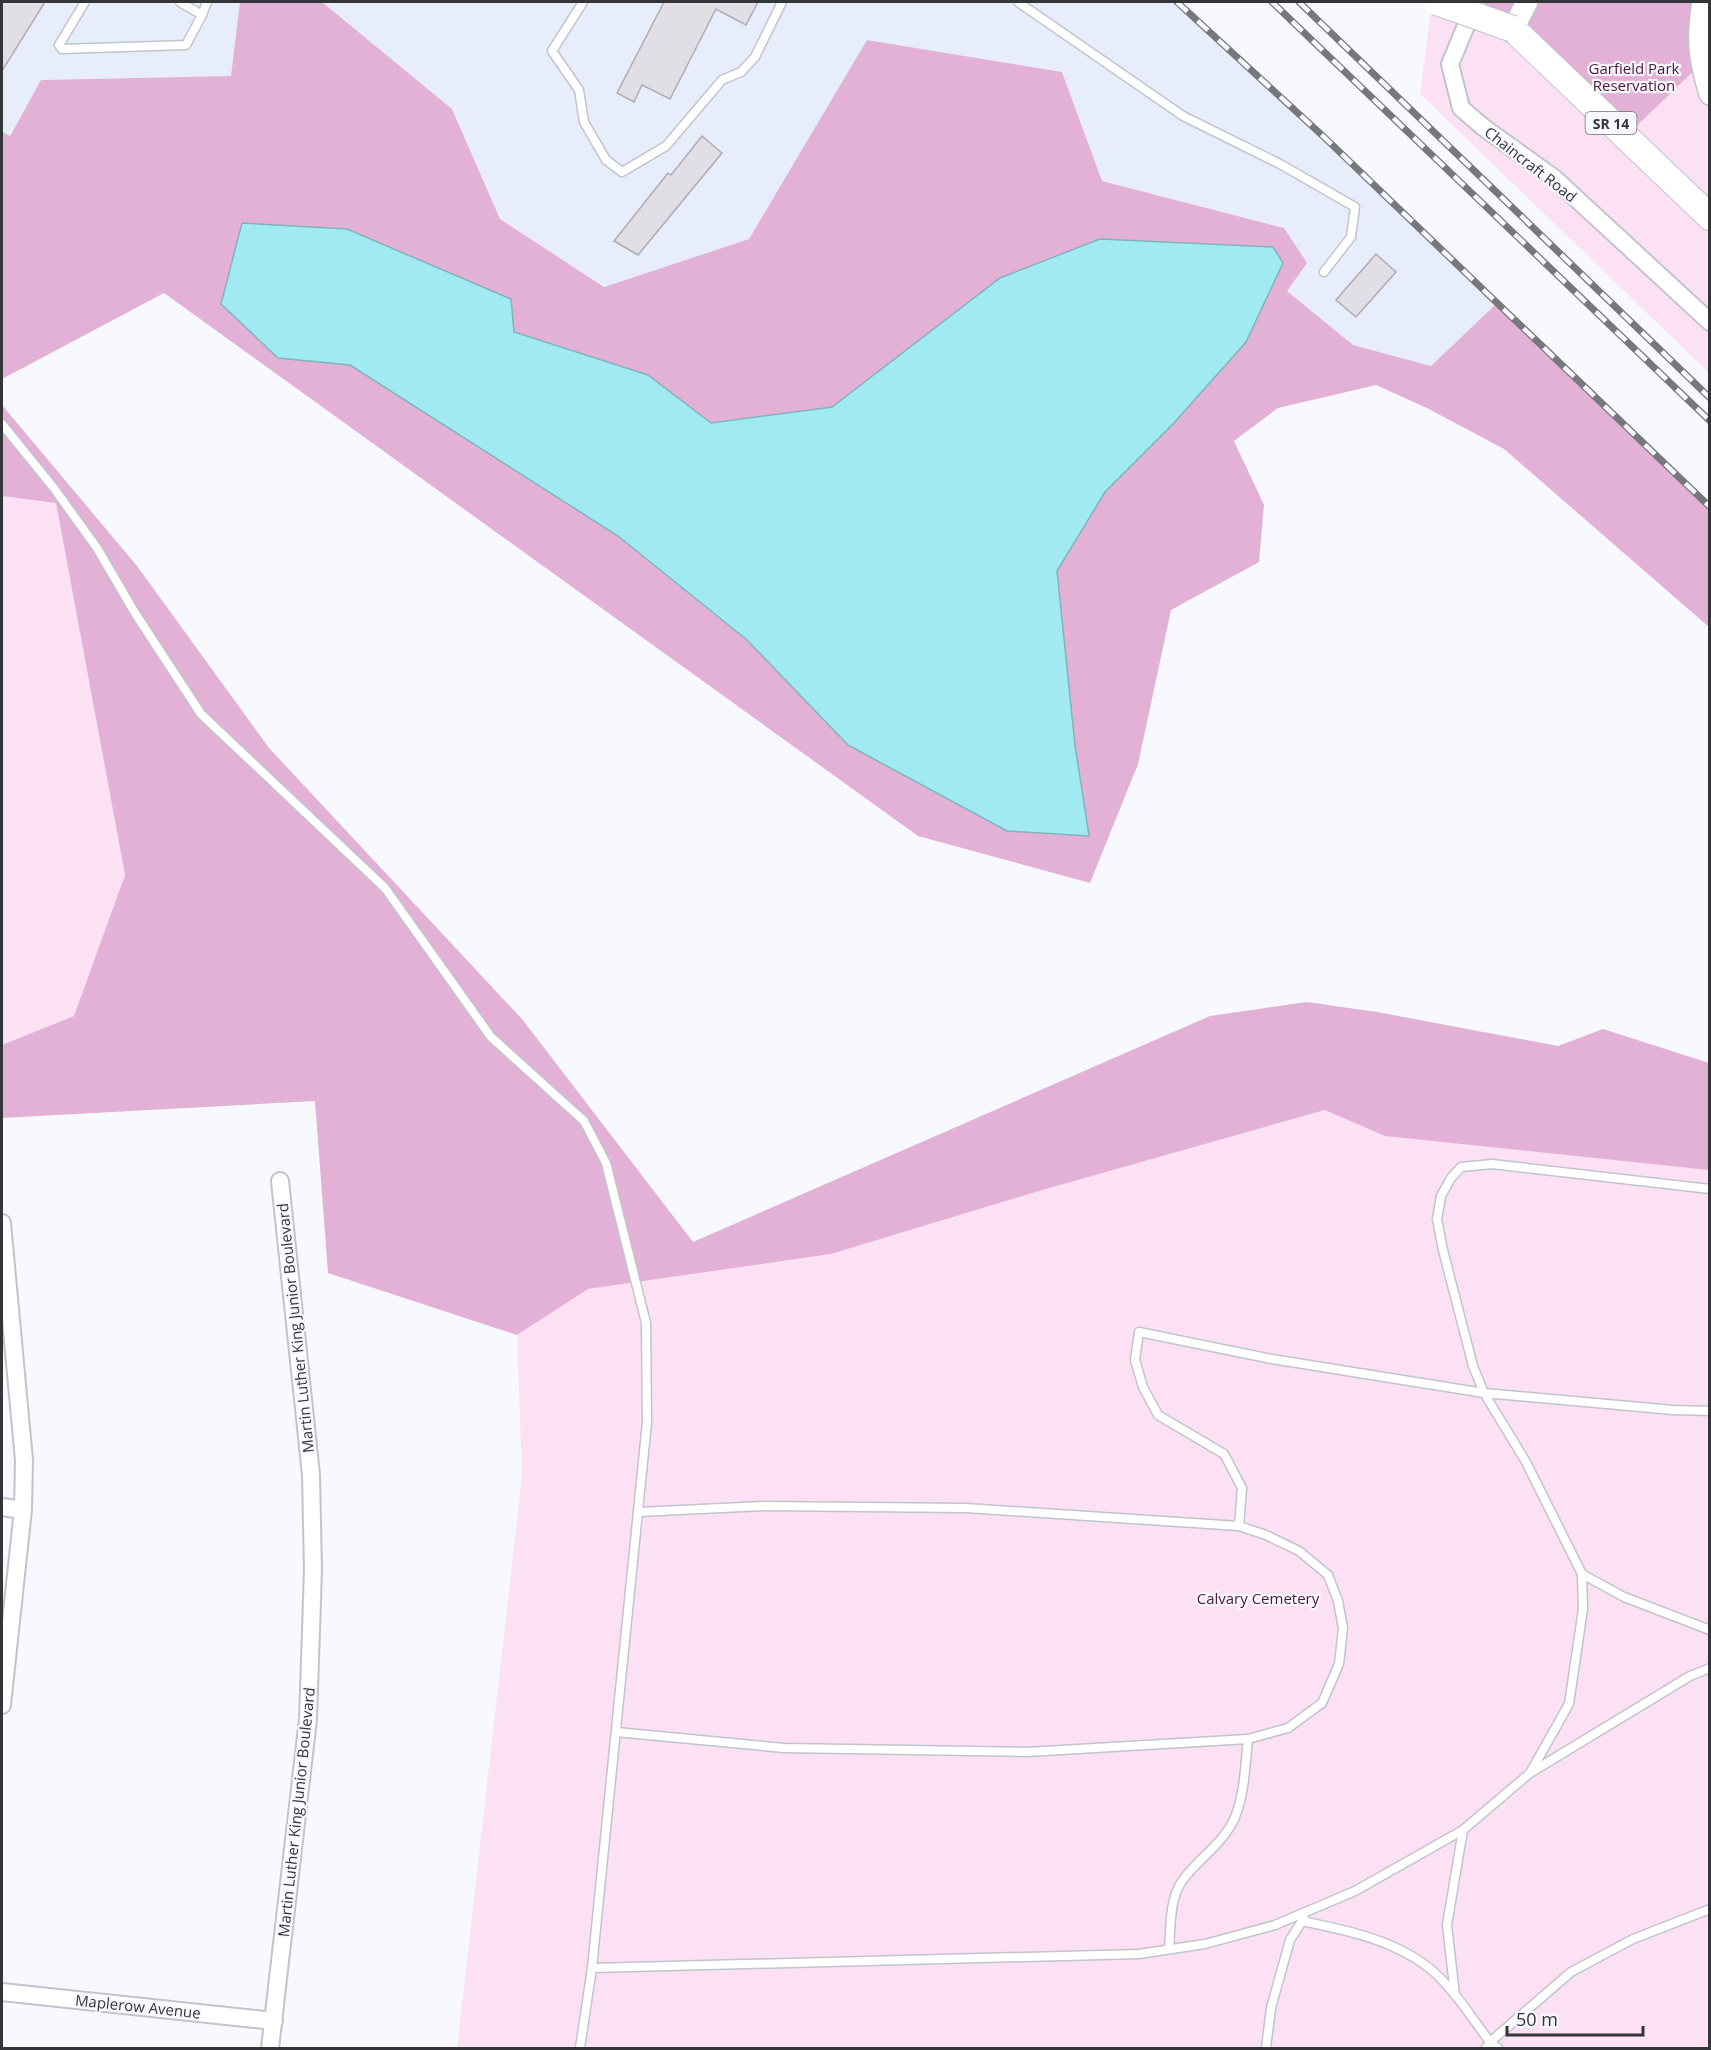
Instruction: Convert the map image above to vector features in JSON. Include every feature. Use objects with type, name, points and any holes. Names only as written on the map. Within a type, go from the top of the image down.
[{"type":"main road","name":"SR 14","points":[[1437,2],[1513,29],[1710,217]]},
{"type":"street","name":"Chaincraft Road","points":[[1476,2],[1450,64],[1461,108],[1501,141],[1554,178],[1710,322]]},
{"type":"street","points":[[1513,29],[1527,2]]},
{"type":"street","points":[[1703,2],[1698,29],[1701,64],[1710,94]]},
{"type":"street","name":"Martin Luther King Junior Boulevard","points":[[270,2049],[308,1719],[313,1570],[311,1475],[280,1181]]},
{"type":"street","points":[[2,1222],[4,1264],[24,1460],[23,1510],[2,1705]]},
{"type":"street","points":[[2,1507],[23,1510]]},
{"type":"street","name":"Maplerow Avenue","points":[[2,1992],[274,2021]]},
{"type":"lane","points":[[85,2],[59,45],[62,49],[186,45],[207,2]]},
{"type":"lane","points":[[180,2],[202,15]]},
{"type":"lane","points":[[583,2],[552,51],[579,90],[584,122],[606,160],[622,172],[666,146],[722,80],[741,72],[755,57],[782,2]]},
{"type":"lane","points":[[1018,2],[1183,116],[1280,164],[1355,207],[1352,237],[1324,272]]},
{"type":"lane","points":[[2,424],[53,487],[97,548],[135,613],[201,714],[384,888],[491,1037],[584,1121],[606,1163],[646,1323],[648,1422],[592,1968],[580,2049]]},
{"type":"lane","points":[[1530,1773],[1569,1704],[1583,1609],[1582,1574],[1526,1462],[1484,1393],[1473,1366],[1437,1219],[1441,1196],[1451,1178],[1461,1167],[1492,1164],[1710,1189]]},
{"type":"lane","points":[[1239,1526],[1242,1488],[1224,1454],[1158,1415],[1143,1388],[1135,1360],[1139,1332],[1272,1359],[1484,1393],[1672,1410],[1710,1411]]},
{"type":"lane","points":[[616,1732],[784,1748],[1027,1752],[1248,1738],[1288,1728],[1322,1703],[1339,1664],[1343,1628],[1338,1601],[1328,1575],[1299,1551],[1266,1535],[1239,1526],[966,1508],[763,1506],[639,1512]]},
{"type":"lane","points":[[1582,1574],[1624,1597],[1710,1630]]},
{"type":"lane","points":[[592,1968],[1015,1959],[1139,1954],[1205,1944],[1275,1925],[1355,1891],[1463,1830],[1530,1773],[1690,1676],[1710,1668]]},
{"type":"lane","points":[[1169,1949],[1173,1905],[1182,1882],[1212,1849],[1235,1818],[1242,1787],[1248,1738]]},
{"type":"lane","points":[[1455,1996],[1447,1924],[1463,1830]]},
{"type":"lane","points":[[1302,1921],[1355,1932],[1407,1954],[1429,1968],[1455,1996],[1491,2046],[1571,1972],[1633,1939],[1710,1909]]},
{"type":"lane","points":[[1266,2049],[1271,2008],[1290,1940],[1308,1911]]},
{"type":"shaded area","points":[[2,2],[240,2],[231,76],[41,80],[9,136],[2,132]]},
{"type":"shaded area","points":[[322,2],[1177,2],[1324,137],[1497,303],[1431,366],[1353,345],[1287,291],[1284,228],[1102,181],[1062,72],[868,40],[749,239],[604,287],[500,219],[452,109]]},
{"type":"green space","points":[[240,2],[322,2],[452,109],[500,219],[604,287],[749,239],[867,40],[1062,72],[1102,181],[1284,228],[1307,263],[1287,291],[1353,345],[1431,366],[1497,303],[1709,507],[1709,627],[1504,449],[1429,409],[1376,385],[1278,408],[1234,441],[1264,505],[1259,562],[1171,610],[1138,764],[1090,883],[918,836],[164,293],[2,379],[2,132],[10,136],[41,80],[231,76]],"holes":[[[1000,278],[1173,424],[1105,492],[1056,571],[1075,745],[1089,836],[848,745],[747,640],[618,536],[350,365],[514,332],[648,375],[711,423],[832,407]]]},
{"type":"green space","name":"Garfield Park Reservation","points":[[1432,2],[1709,2],[1709,373],[1420,94]]},
{"type":"green space","points":[[1476,2],[1703,2],[1701,64],[1626,136]]},
{"type":"green space","points":[[2,405],[137,566],[269,748],[522,1019],[693,1242],[1210,1016],[1307,1002],[1377,1012],[1558,1046],[1603,1029],[1709,1063],[1709,1170],[1385,1136],[1325,1110],[1039,1191],[831,1254],[588,1289],[517,1335],[328,1273],[315,1101],[2,1118],[2,1045],[74,1016],[125,875],[56,503],[2,496]]},
{"type":"green space","points":[[2,496],[56,503],[125,875],[74,1016],[2,1045]]},
{"type":"green space","name":"Calvary Cemetery","points":[[1326,1110],[1709,1137],[1709,2048],[457,2048],[522,1476],[517,1335],[587,1289],[831,1254],[1039,1191]]},
{"type":"water","points":[[242,223],[347,229],[511,299],[514,332],[648,375],[711,423],[832,407],[1000,278],[1100,239],[1273,247],[1283,263],[1246,342],[1173,424],[1105,492],[1057,571],[1075,745],[1089,836],[1007,831],[848,745],[747,640],[618,536],[350,365],[278,358],[221,304]]},
{"type":"building","points":[[2,2],[45,2],[2,71]]},
{"type":"building","points":[[664,2],[758,2],[746,25],[716,9],[670,99],[642,85],[634,102],[617,93]]},
{"type":"building","points":[[702,136],[722,153],[638,255],[614,241],[668,173],[671,175]]},
{"type":"building","points":[[1376,254],[1396,272],[1356,317],[1336,300]]},
{"type":"railway","points":[[1177,2],[1324,137],[1710,507]]},
{"type":"railway","points":[[1272,2],[1710,421]]},
{"type":"railway","points":[[1299,2],[1710,398]]}]
